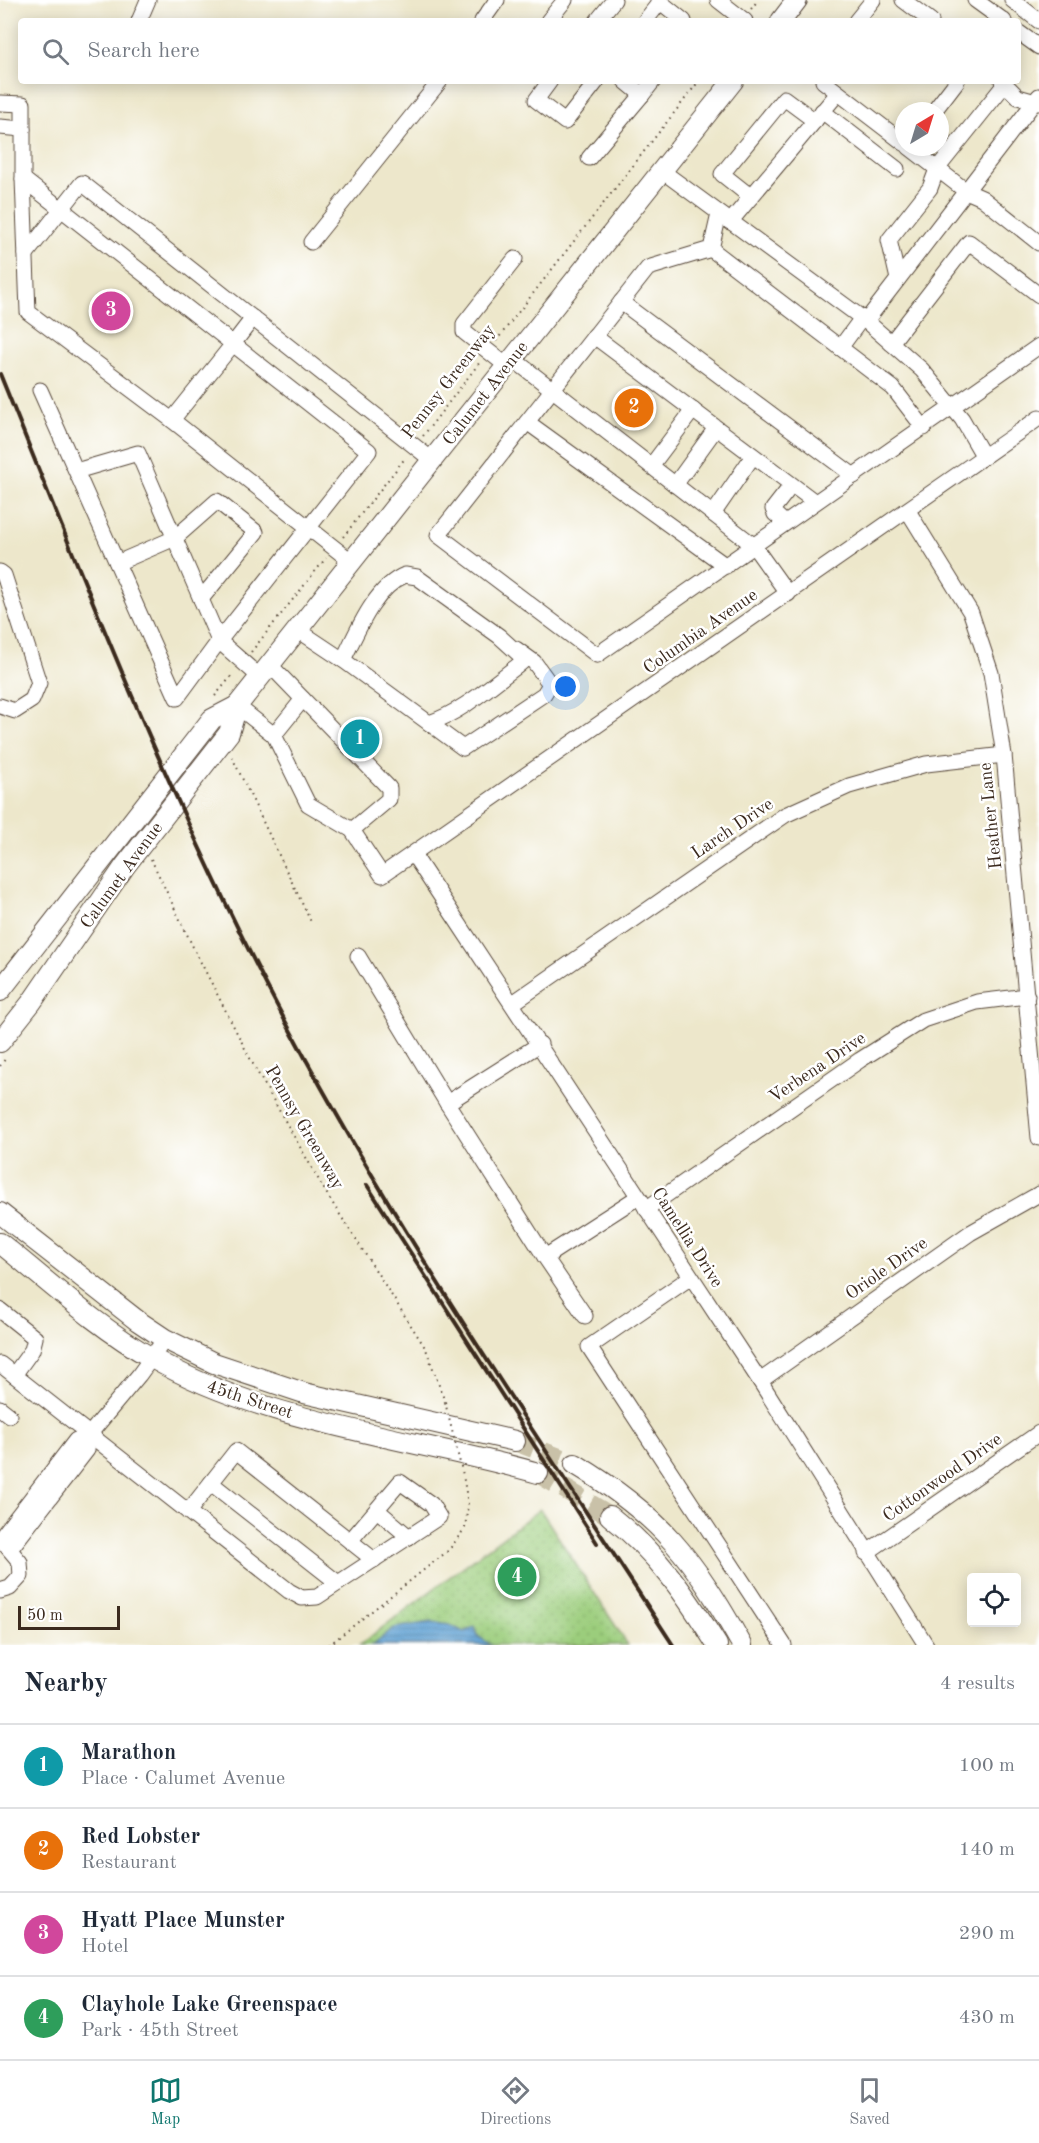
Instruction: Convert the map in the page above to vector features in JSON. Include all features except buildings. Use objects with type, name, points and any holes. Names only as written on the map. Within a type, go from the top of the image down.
[{"type":"main road","points":[[783,18],[797,0]]},
{"type":"main road","name":"Calumet Avenue","points":[[0,1042],[32,1003],[125,866],[229,733],[237,706],[731,84]]},
{"type":"main road","name":"Calumet Avenue","points":[[0,991],[212,719],[237,706]]},
{"type":"main road","name":"45th Street","points":[[0,1213],[165,1339],[214,1363],[304,1393],[515,1441]]},
{"type":"main road","name":"45th Street","points":[[0,1243],[123,1340],[152,1359],[242,1400],[538,1473]]},
{"type":"main road","points":[[575,1464],[618,1490],[679,1546],[703,1579],[742,1645]]},
{"type":"main road","points":[[610,1516],[637,1537],[660,1561],[683,1590],[717,1645]]},
{"type":"street","points":[[140,18],[148,0]]},
{"type":"street","points":[[484,18],[497,0]]},
{"type":"street","points":[[550,18],[565,0]]},
{"type":"street","points":[[599,18],[614,0]]},
{"type":"street","points":[[718,0],[741,18]]},
{"type":"street","points":[[858,18],[873,0]]},
{"type":"street","points":[[903,0],[927,18]]},
{"type":"street","points":[[975,0],[1000,18]]},
{"type":"street","points":[[1012,0],[1039,21]]},
{"type":"street","points":[[647,18],[659,1],[680,18]]},
{"type":"street","points":[[1021,34],[1039,47]]},
{"type":"street","points":[[311,242],[423,106],[438,84]]},
{"type":"street","points":[[548,84],[536,100],[565,122],[595,84]]},
{"type":"street","points":[[629,84],[642,94]]},
{"type":"street","points":[[590,159],[650,84]]},
{"type":"street","points":[[827,84],[895,136]]},
{"type":"street","points":[[941,102],[955,84]]},
{"type":"street","points":[[898,279],[889,240],[930,188],[937,169],[1001,84]]},
{"type":"street","points":[[840,348],[898,279],[1038,100],[1018,97],[1005,84]]},
{"type":"street","points":[[838,93],[751,197],[725,218],[711,249],[648,268],[438,535],[597,655],[1039,346]]},
{"type":"street","points":[[751,197],[722,174],[784,98],[819,116],[897,169]]},
{"type":"street","points":[[0,103],[23,104],[22,179],[28,312],[172,420],[352,562]]},
{"type":"street","points":[[0,127],[23,129]]},
{"type":"street","points":[[920,156],[966,191],[982,198],[1039,243]]},
{"type":"street","points":[[662,171],[864,320],[922,370],[953,408],[984,457]]},
{"type":"street","points":[[22,179],[369,451],[219,641],[177,698],[40,390]]},
{"type":"street","points":[[26,254],[82,183],[432,460]]},
{"type":"street","points":[[891,343],[969,242],[1039,295]]},
{"type":"street","points":[[711,249],[893,388],[924,428]]},
{"type":"street","points":[[514,259],[464,324],[464,332],[488,351],[552,390],[753,545],[788,594]]},
{"type":"street","points":[[621,302],[854,476]]},
{"type":"street","points":[[172,420],[253,318]]},
{"type":"street","points":[[594,336],[815,502]]},
{"type":"street","points":[[651,466],[693,410]]},
{"type":"street","name":"Columbia Avenue","points":[[352,830],[382,875],[1039,418]]},
{"type":"street","points":[[527,422],[726,566]]},
{"type":"street","points":[[675,485],[716,428]]},
{"type":"street","points":[[76,471],[138,453],[219,641],[303,699],[389,788],[389,799],[352,830],[308,804],[274,735],[237,706]]},
{"type":"street","points":[[713,514],[753,456]]},
{"type":"street","points":[[785,523],[773,509],[791,486]]},
{"type":"street","points":[[117,563],[175,538],[217,501],[256,532],[201,599]]},
{"type":"street","name":"Heather Lane","points":[[908,511],[971,614],[991,673],[1004,755],[1039,1138]]},
{"type":"street","points":[[0,572],[4,575],[39,683],[33,700],[15,711],[0,706]]},
{"type":"street","points":[[298,630],[463,748],[544,694],[550,684],[534,662],[417,577],[405,575],[388,585],[364,620],[343,660]]},
{"type":"street","points":[[429,723],[451,713],[522,662],[516,649]]},
{"type":"street","points":[[274,735],[303,699]]},
{"type":"street","name":"Larch Drive","points":[[513,1003],[785,815],[849,786],[926,764],[1004,755]]},
{"type":"street","name":"Camellia Drive","points":[[413,854],[760,1381],[866,1553],[926,1645]]},
{"type":"street","points":[[357,956],[447,1103],[585,1316]]},
{"type":"street","name":"Verbena Drive","points":[[545,1257],[642,1203],[923,1020],[977,1002],[1027,996]]},
{"type":"street","points":[[447,1103],[540,1044]]},
{"type":"street","name":"Oriole Drive","points":[[760,1381],[970,1233],[1039,1194]]},
{"type":"street","points":[[691,1277],[589,1347],[784,1645]]},
{"type":"street","points":[[0,1310],[35,1338],[32,1350],[14,1375]]},
{"type":"street","points":[[0,1591],[10,1588],[21,1576],[20,1562],[4,1542],[87,1450],[89,1435],[152,1359],[165,1339]]},
{"type":"street","points":[[0,1364],[289,1591],[302,1598],[317,1597],[439,1517],[431,1504],[400,1482],[350,1541]]},
{"type":"street","name":"Cottonwood Drive","points":[[866,1553],[1039,1433]]},
{"type":"street","points":[[188,1512],[236,1451],[374,1560]]},
{"type":"street","points":[[210,1483],[338,1583]]},
{"type":"street","points":[[377,1510],[409,1537]]},
{"type":"path","name":"Pennsy Greenway","points":[[215,696],[335,548],[697,84]]},
{"type":"path","points":[[233,756],[312,924]]},
{"type":"path","name":"Pennsy Greenway","points":[[151,859],[255,1068],[328,1196],[426,1349],[445,1402],[463,1475],[468,1504],[465,1528],[449,1550],[329,1645]]},
{"type":"green space","points":[[540,1509],[628,1645],[359,1645]]},
{"type":"water","points":[[431,1622],[450,1625],[464,1632],[475,1626],[478,1636],[491,1645],[372,1645],[394,1628]]},
{"type":"tunnel","points":[[515,1441],[575,1464]]},
{"type":"tunnel","points":[[538,1473],[610,1516]]},
{"type":"railway","points":[[0,374],[172,788],[290,1030],[380,1188],[427,1265],[673,1645]]},
{"type":"railway","points":[[367,1185],[597,1543]]},
{"type":"place","name":"Hyatt Place Munster","points":[[111,311]]},
{"type":"place","name":"Red Lobster","points":[[634,408]]},
{"type":"place","name":"Marathon","points":[[360,739]]},
{"type":"place","name":"Clayhole Lake Greenspace","points":[[517,1577]]}]
